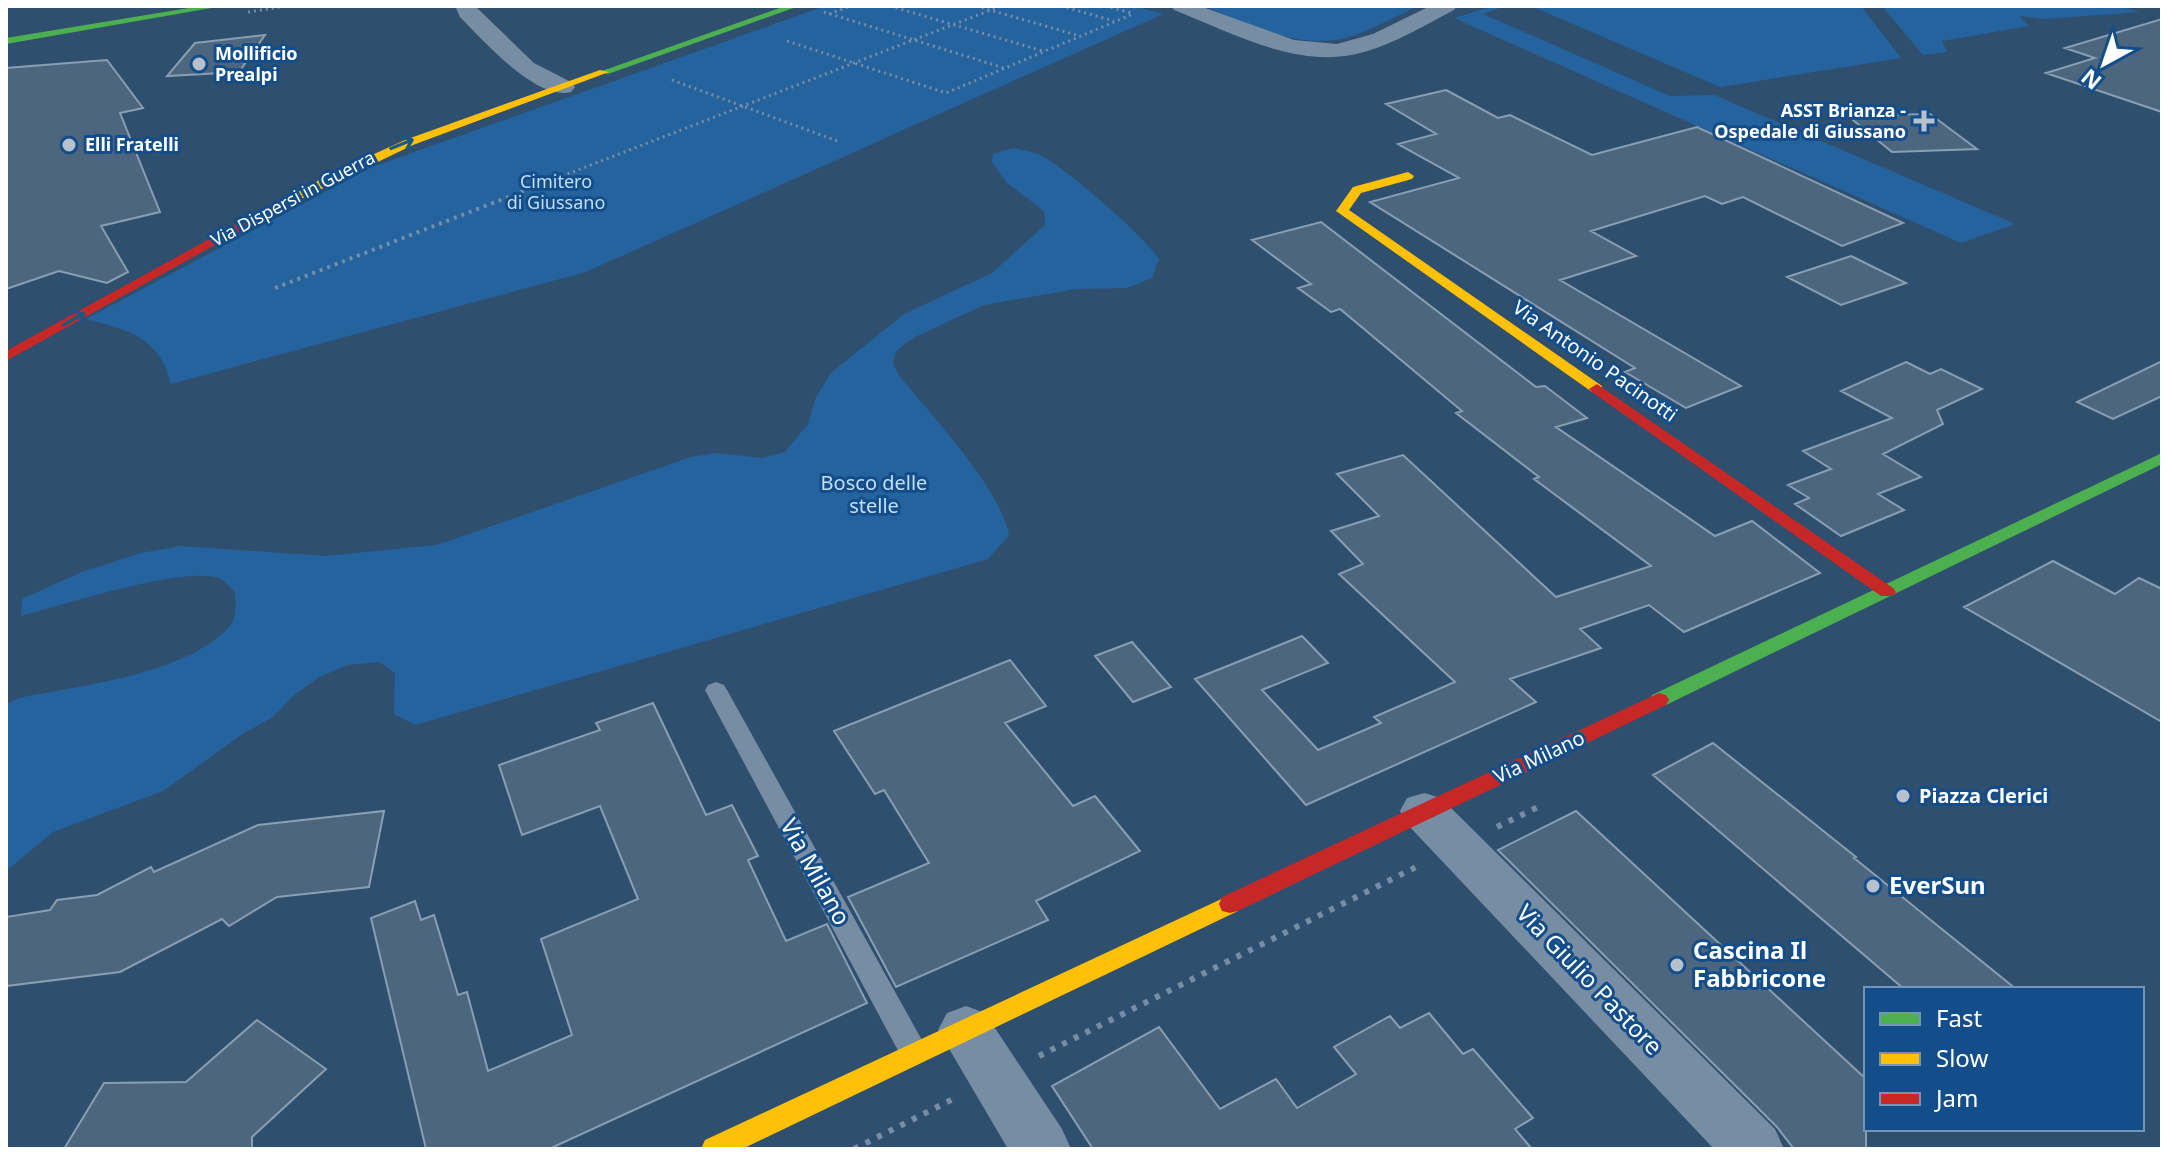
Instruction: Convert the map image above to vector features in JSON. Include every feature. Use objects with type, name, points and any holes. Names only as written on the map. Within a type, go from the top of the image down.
[{"type":"street","points":[[6,31],[168,6]]},
{"type":"street","points":[[6,41],[218,6]]},
{"type":"street","points":[[465,6],[467,13],[526,68],[563,87]]},
{"type":"street","name":"Via Dispersi in Guerra","points":[[6,357],[352,165],[405,142],[794,6]]},
{"type":"street","points":[[1181,6],[1289,45],[1310,51],[1326,51],[1358,47],[1447,6]]},
{"type":"street","name":"Via Antonio Pacinotti","points":[[1408,176],[1357,190],[1342,211],[1887,592]]},
{"type":"street","name":"Via Milano","points":[[714,1149],[966,1030],[1441,829],[1887,592],[2162,458]]},
{"type":"street","name":"Via Giulio Pastore","points":[[1441,829],[1754,1149]]},
{"type":"street","points":[[966,1030],[1041,1149]]},
{"type":"lane","name":"Via Milano","points":[[716,690],[915,1054]]},
{"type":"path","points":[[890,6],[1044,52]]},
{"type":"path","points":[[976,6],[1080,36]]},
{"type":"path","points":[[275,288],[1001,6]]},
{"type":"path","points":[[1061,6],[1115,21]]},
{"type":"path","points":[[784,40],[946,93],[1133,14],[1105,6]]},
{"type":"path","points":[[824,12],[1005,68]]},
{"type":"path","points":[[671,80],[840,142]]},
{"type":"path","points":[[854,1149],[996,1078],[1441,829],[1555,798]]},
{"type":"green space","name":"Cimitero di Giussano","points":[[825,6],[1133,6],[1163,14],[586,272],[171,384],[159,356],[140,338],[86,319],[372,167]]},
{"type":"green space","points":[[1203,6],[1414,8],[1352,36],[1314,41],[1276,34]]},
{"type":"green space","points":[[1494,6],[1505,6],[1483,14],[1670,96],[1714,95],[2015,224],[1961,243],[1454,18]]},
{"type":"green space","points":[[1531,6],[1861,6],[1901,58],[1720,87]]},
{"type":"green space","points":[[1882,6],[2118,6],[2140,12],[2044,19],[2019,16],[2029,26],[1942,41],[1947,52],[1923,55]]},
{"type":"green space","name":"Bosco delle stelle","points":[[1013,148],[1042,156],[1069,174],[1122,220],[1159,259],[1152,278],[1127,288],[1076,289],[984,305],[915,337],[896,352],[893,363],[898,374],[962,452],[1003,516],[1009,535],[988,559],[415,725],[394,714],[395,673],[379,662],[348,665],[319,677],[293,696],[273,717],[244,733],[163,791],[53,832],[6,871],[6,704],[19,698],[131,676],[186,657],[229,627],[236,606],[235,592],[227,583],[205,576],[154,581],[21,616],[22,599],[82,572],[141,553],[181,546],[325,556],[437,545],[691,457],[716,453],[762,458],[785,452],[808,424],[816,397],[831,373],[904,314],[992,273],[1045,225],[1044,211],[1007,183],[992,162],[993,154]]},
{"type":"building","points":[[2162,19],[2162,112],[2046,73],[2095,58],[2065,48]]},
{"type":"building","name":"Mollificio Prealpi","points":[[265,35],[239,72],[167,76],[195,43]]},
{"type":"building","points":[[107,60],[143,108],[120,113],[160,212],[101,226],[128,272],[107,283],[59,271],[6,289],[6,68]]},
{"type":"building","points":[[1446,90],[1498,118],[1510,115],[1592,155],[1697,127],[1903,223],[1842,246],[1743,197],[1722,204],[1705,196],[1591,231],[1636,256],[1560,280],[1741,386],[1686,408],[1625,372],[1635,368],[1370,202],[1459,178],[1398,144],[1436,134],[1386,104]]},
{"type":"building","points":[[1930,114],[1977,149],[1892,152],[1848,116]]},
{"type":"building","points":[[1321,222],[1536,387],[1545,386],[1587,418],[1556,427],[1715,536],[1752,521],[1820,573],[1684,632],[1649,605],[1580,629],[1601,648],[1510,679],[1536,702],[1306,805],[1195,679],[1302,636],[1328,663],[1262,690],[1318,750],[1381,723],[1374,717],[1455,682],[1339,574],[1363,564],[1331,531],[1379,516],[1337,474],[1403,455],[1556,597],[1651,566],[1534,479],[1539,477],[1456,413],[1462,411],[1340,309],[1331,312],[1298,288],[1311,284],[1252,240]]},
{"type":"building","points":[[1851,256],[1906,283],[1841,305],[1787,277]]},
{"type":"building","points":[[2162,361],[2162,396],[2113,419],[2077,402]]},
{"type":"building","points":[[1906,362],[1930,374],[1941,369],[1982,389],[1937,410],[1943,424],[1883,454],[1921,477],[1878,494],[1904,510],[1841,536],[1795,504],[1809,498],[1788,485],[1831,469],[1803,451],[1892,418],[1841,391]]},
{"type":"building","points":[[2053,561],[2115,594],[2139,578],[2162,589],[2162,722],[1964,607]]},
{"type":"building","points":[[1132,642],[1171,687],[1133,702],[1095,656]]},
{"type":"building","points":[[1010,660],[1046,706],[1005,723],[1073,806],[1095,796],[1140,851],[1036,901],[1048,920],[896,987],[848,897],[929,863],[884,790],[875,794],[834,731]]},
{"type":"building","points":[[653,703],[706,815],[732,805],[758,856],[748,860],[786,941],[827,924],[867,1003],[549,1149],[426,1149],[371,918],[415,901],[421,920],[434,915],[458,995],[467,992],[488,1071],[572,1035],[541,939],[638,899],[600,806],[522,835],[499,765],[600,730],[596,723]]},
{"type":"building","points":[[1713,743],[2014,987],[1902,987],[1653,775]]},
{"type":"building","points":[[384,811],[369,887],[277,897],[229,926],[222,919],[120,972],[6,986],[6,917],[50,910],[57,900],[97,895],[151,867],[154,872],[258,825]]},
{"type":"building","name":"Cascina Il Fabbricone","points":[[1576,811],[1864,1077],[1866,1149],[1794,1149],[1777,1127],[1498,850]]},
{"type":"building","points":[[1429,1013],[1463,1054],[1473,1049],[1533,1118],[1515,1129],[1532,1149],[1093,1149],[1052,1086],[1159,1027],[1220,1109],[1276,1079],[1297,1108],[1356,1074],[1334,1047],[1390,1016],[1400,1028]]},
{"type":"building","points":[[257,1020],[326,1069],[252,1137],[252,1149],[64,1149],[104,1083],[186,1082]]},
{"type":"traffic: fast","points":[[6,41],[218,6]]},
{"type":"traffic: fast","points":[[604,72],[794,6]]},
{"type":"traffic: fast","points":[[1659,700],[2162,458]]},
{"type":"traffic: slow","points":[[297,196],[409,143],[604,72]]},
{"type":"traffic: slow","points":[[1408,176],[1357,190],[1342,211],[1597,389]]},
{"type":"traffic: slow","points":[[714,1149],[1230,904]]},
{"type":"traffic: jam","points":[[6,357],[297,196]]},
{"type":"traffic: jam","points":[[1597,389],[1887,592]]},
{"type":"traffic: jam","points":[[1230,904],[1659,700]]},
{"type":"place","name":"Mollificio Prealpi","points":[[199,64]]},
{"type":"place","name":"ASST Brianza - Ospedale di Giussano","points":[[1924,121]]},
{"type":"place","name":"Elli Fratelli","points":[[69,145]]},
{"type":"place","name":"Piazza Clerici","points":[[1903,796]]},
{"type":"place","name":"EverSun","points":[[1873,886]]},
{"type":"place","name":"Cascina Il Fabbricone","points":[[1677,965]]}]
